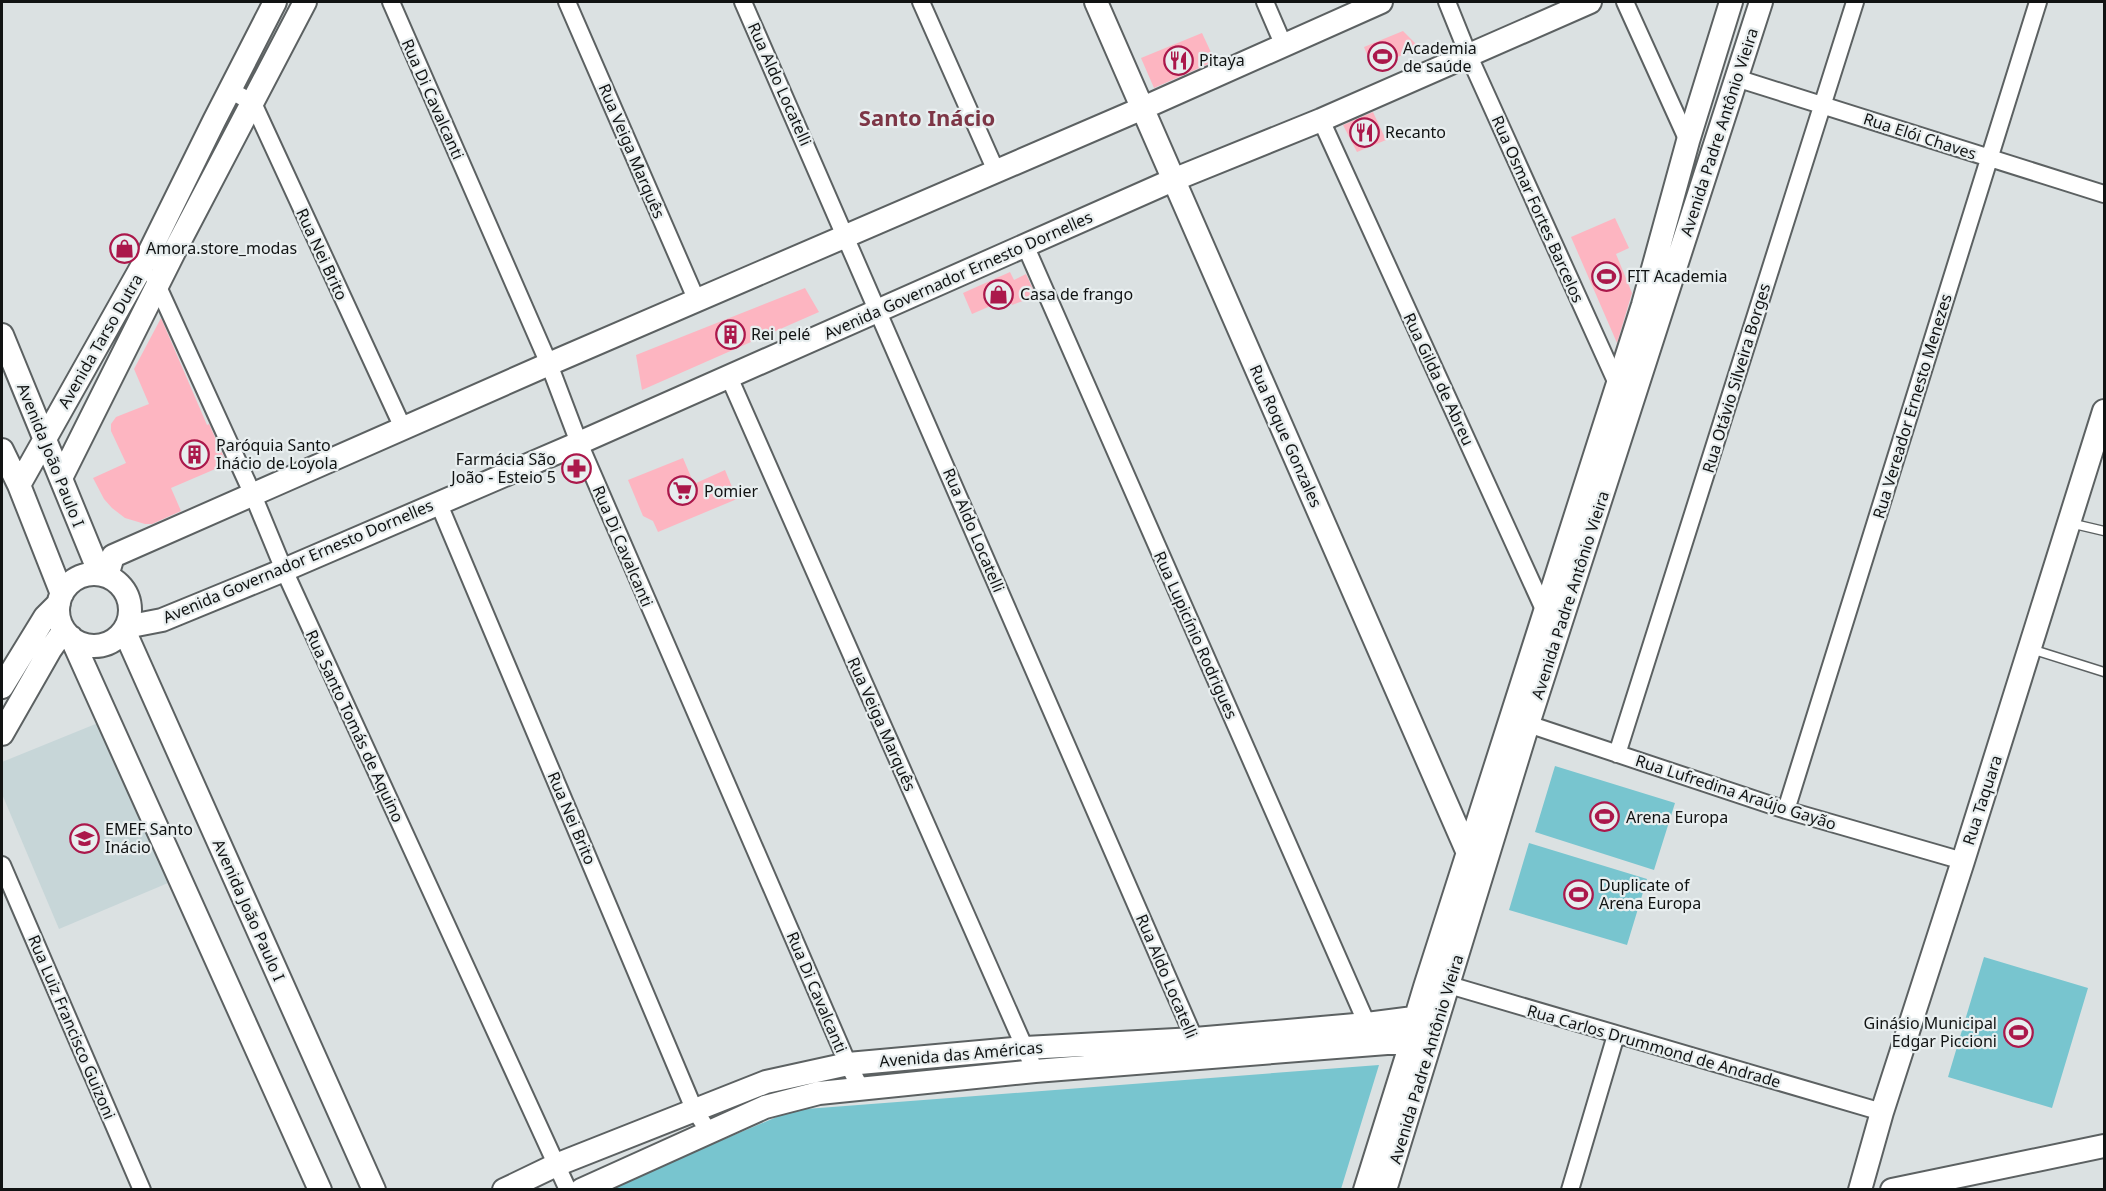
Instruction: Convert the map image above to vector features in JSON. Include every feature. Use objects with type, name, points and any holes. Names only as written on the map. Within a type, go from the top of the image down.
[{"type":"main road","name":"Avenida Tarso Dutra","points":[[19,485],[146,261],[275,2]]},
{"type":"main road","name":"Avenida Tarso Dutra","points":[[61,478],[157,285],[305,2]]},
{"type":"main road","name":"Rua Roque Gonzales","points":[[1096,2],[1173,180],[1477,856]]},
{"type":"main road","points":[[104,575],[112,556],[549,364],[1143,108],[1381,2]]},
{"type":"main road","name":"Avenida Governador Ernesto Dornelles","points":[[125,629],[162,620],[284,570],[729,377],[1173,180],[1321,120],[1590,2]]},
{"type":"main road","name":"Avenida Padre Antônio Vieira","points":[[1385,1190],[1422,1040],[1416,1017],[1425,987],[1477,856],[1519,723],[1545,612],[1643,305],[1688,141],[1731,2]]},
{"type":"main road","name":"Avenida Padre Antônio Vieira","points":[[1519,723],[1556,640],[1761,2]]},
{"type":"main road","name":"Avenida João Paulo I","points":[[2,335],[104,575]]},
{"type":"main road","name":"Rua Taquara","points":[[1860,1190],[1882,1112],[2104,411]]},
{"type":"main road","points":[[2,450],[19,485],[60,598],[58,613],[320,1190]]},
{"type":"main road","points":[[2,687],[67,586],[82,576],[104,575],[123,588],[130,607],[125,629],[109,643],[89,645],[68,634]]},
{"type":"main road","name":"Avenida João Paulo I","points":[[125,629],[374,1190]]},
{"type":"main road","points":[[2,734],[50,650],[68,634]]},
{"type":"main road","name":"Avenida Padre Antônio Vieira","points":[[1365,1190],[1422,1040],[1439,1016],[1449,985],[1477,856]]},
{"type":"main road","name":"Avenida das Américas","points":[[581,1190],[765,1107],[819,1093],[1035,1071],[1416,1017],[1439,1016]]},
{"type":"main road","name":"Avenida das Américas","points":[[504,1190],[556,1165],[766,1082],[848,1064],[1025,1048],[1199,1049],[1422,1040]]},
{"type":"main road","points":[[1892,1190],[1945,1184],[2104,1146]]},
{"type":"street","name":"Rua Di Cavalcanti","points":[[391,2],[549,364],[579,442],[848,1064],[861,1089]]},
{"type":"street","name":"Rua Veiga Marquês","points":[[567,2],[696,301]]},
{"type":"street","name":"Rua Aldo Locatelli","points":[[743,2],[1199,1049]]},
{"type":"street","points":[[921,2],[996,171]]},
{"type":"street","points":[[1265,2],[1284,46]]},
{"type":"street","name":"Rua Osmar Fortes Barcelos","points":[[1447,2],[1468,54],[1618,384],[1628,417]]},
{"type":"street","points":[[1625,2],[1688,141]]},
{"type":"street","name":"Rua Otávio Silveira Borges","points":[[1617,754],[1855,2]]},
{"type":"street","name":"Rua Vereador Ernesto Menezes","points":[[1786,810],[2038,2]]},
{"type":"street","name":"Rua Elói Chaves","points":[[1736,78],[2104,194]]},
{"type":"street","points":[[230,90],[253,103]]},
{"type":"street","name":"Rua Nei Brito","points":[[253,103],[402,428]]},
{"type":"street","name":"Rua Gilda de Abreu","points":[[1321,120],[1556,640]]},
{"type":"street","name":"Rua Lupicínio Rodrigues","points":[[1024,245],[1367,1024]]},
{"type":"street","name":"Rua Santo Tomás de Aquino","points":[[146,261],[254,495],[284,570],[568,1190]]},
{"type":"street","name":"Rua Veiga Marquês","points":[[729,377],[1035,1071]]},
{"type":"street","name":"Rua Nei Brito","points":[[438,502],[694,1109],[709,1132]]},
{"type":"street","name":"Rua Lufredina Araújo Gayão","points":[[1519,723],[1786,810],[1963,861]]},
{"type":"street","name":"Rua Luiz Francisco Guizoni","points":[[2,865],[142,1190]]},
{"type":"street","name":"Rua Carlos Drummond de Andrade","points":[[1425,987],[1449,985],[1882,1112]]},
{"type":"street","points":[[1570,1190],[1616,1035]]},
{"type":"lane","points":[[2070,523],[2104,531]]},
{"type":"lane","points":[[2030,649],[2104,672]]},
{"type":"shaded area","name":"EMEF Santo Inácio","points":[[98,723],[168,883],[59,929],[2,794],[2,762]]},
{"type":"shaded area","name":"Arena Europa","points":[[1555,766],[1675,803],[1654,870],[1535,832]]},
{"type":"shaded area","name":"Duplicate of Arena Europa","points":[[1529,843],[1647,879],[1627,945],[1509,910]]},
{"type":"shaded area","name":"Ginásio Municipal Edgar Piccioni","points":[[1984,957],[2088,988],[2052,1108],[1948,1077]]},
{"type":"shaded area","points":[[1379,1065],[1341,1189],[607,1189],[793,1110]]},
{"type":"building","name":"Academia de saúde","points":[[1403,31],[1420,48],[1372,67],[1364,47]]},
{"type":"building","name":"Pitaya","points":[[1202,33],[1215,61],[1154,88],[1141,58]]},
{"type":"building","name":"Recanto","points":[[1373,112],[1386,140],[1357,152],[1343,125]]},
{"type":"building","name":"FIT Academia","points":[[1615,218],[1629,248],[1616,254],[1632,293],[1617,343],[1571,237]]},
{"type":"building","name":"Casa de frango","points":[[1010,272],[1014,280],[1026,274],[1036,296],[1012,305],[1009,298],[972,314],[963,293]]},
{"type":"building","name":"Rei pelé","points":[[805,288],[819,312],[642,390],[636,355]]},
{"type":"building","points":[[161,318],[207,425],[209,424],[227,464],[171,488],[181,511],[152,524],[145,524],[125,518],[112,508],[104,499],[93,478],[126,463],[111,431],[111,424],[116,417],[149,404],[134,369]]},
{"type":"building","name":"Pomier","points":[[683,458],[694,484],[725,470],[737,499],[658,532],[653,521],[643,516],[628,480]]},
{"type":"place","name":"Academia de saúde","points":[[1382,57]]},
{"type":"place","name":"Pitaya","points":[[1178,60]]},
{"type":"place","name":"Recanto","points":[[1364,132]]},
{"type":"place","name":"Amora.store_modas","points":[[125,248]]},
{"type":"place","name":"FIT Academia","points":[[1606,276]]},
{"type":"place","name":"Casa de frango","points":[[999,294]]},
{"type":"place","name":"Rei pelé","points":[[730,334]]},
{"type":"place","name":"Paróquia Santo Inácio de Loyola","points":[[195,454]]},
{"type":"place","name":"Farmácia São João - Esteio 5","points":[[577,468]]},
{"type":"place","name":"Pomier","points":[[683,491]]},
{"type":"place","name":"Arena Europa","points":[[1605,817]]},
{"type":"place","name":"EMEF Santo Inácio","points":[[84,838]]},
{"type":"place","name":"Duplicate of Arena Europa","points":[[1578,894]]},
{"type":"place","name":"Ginásio Municipal Edgar Piccioni","points":[[2018,1032]]},
{"type":"district","name":"Santo Inácio","points":[[927,117]]}]
